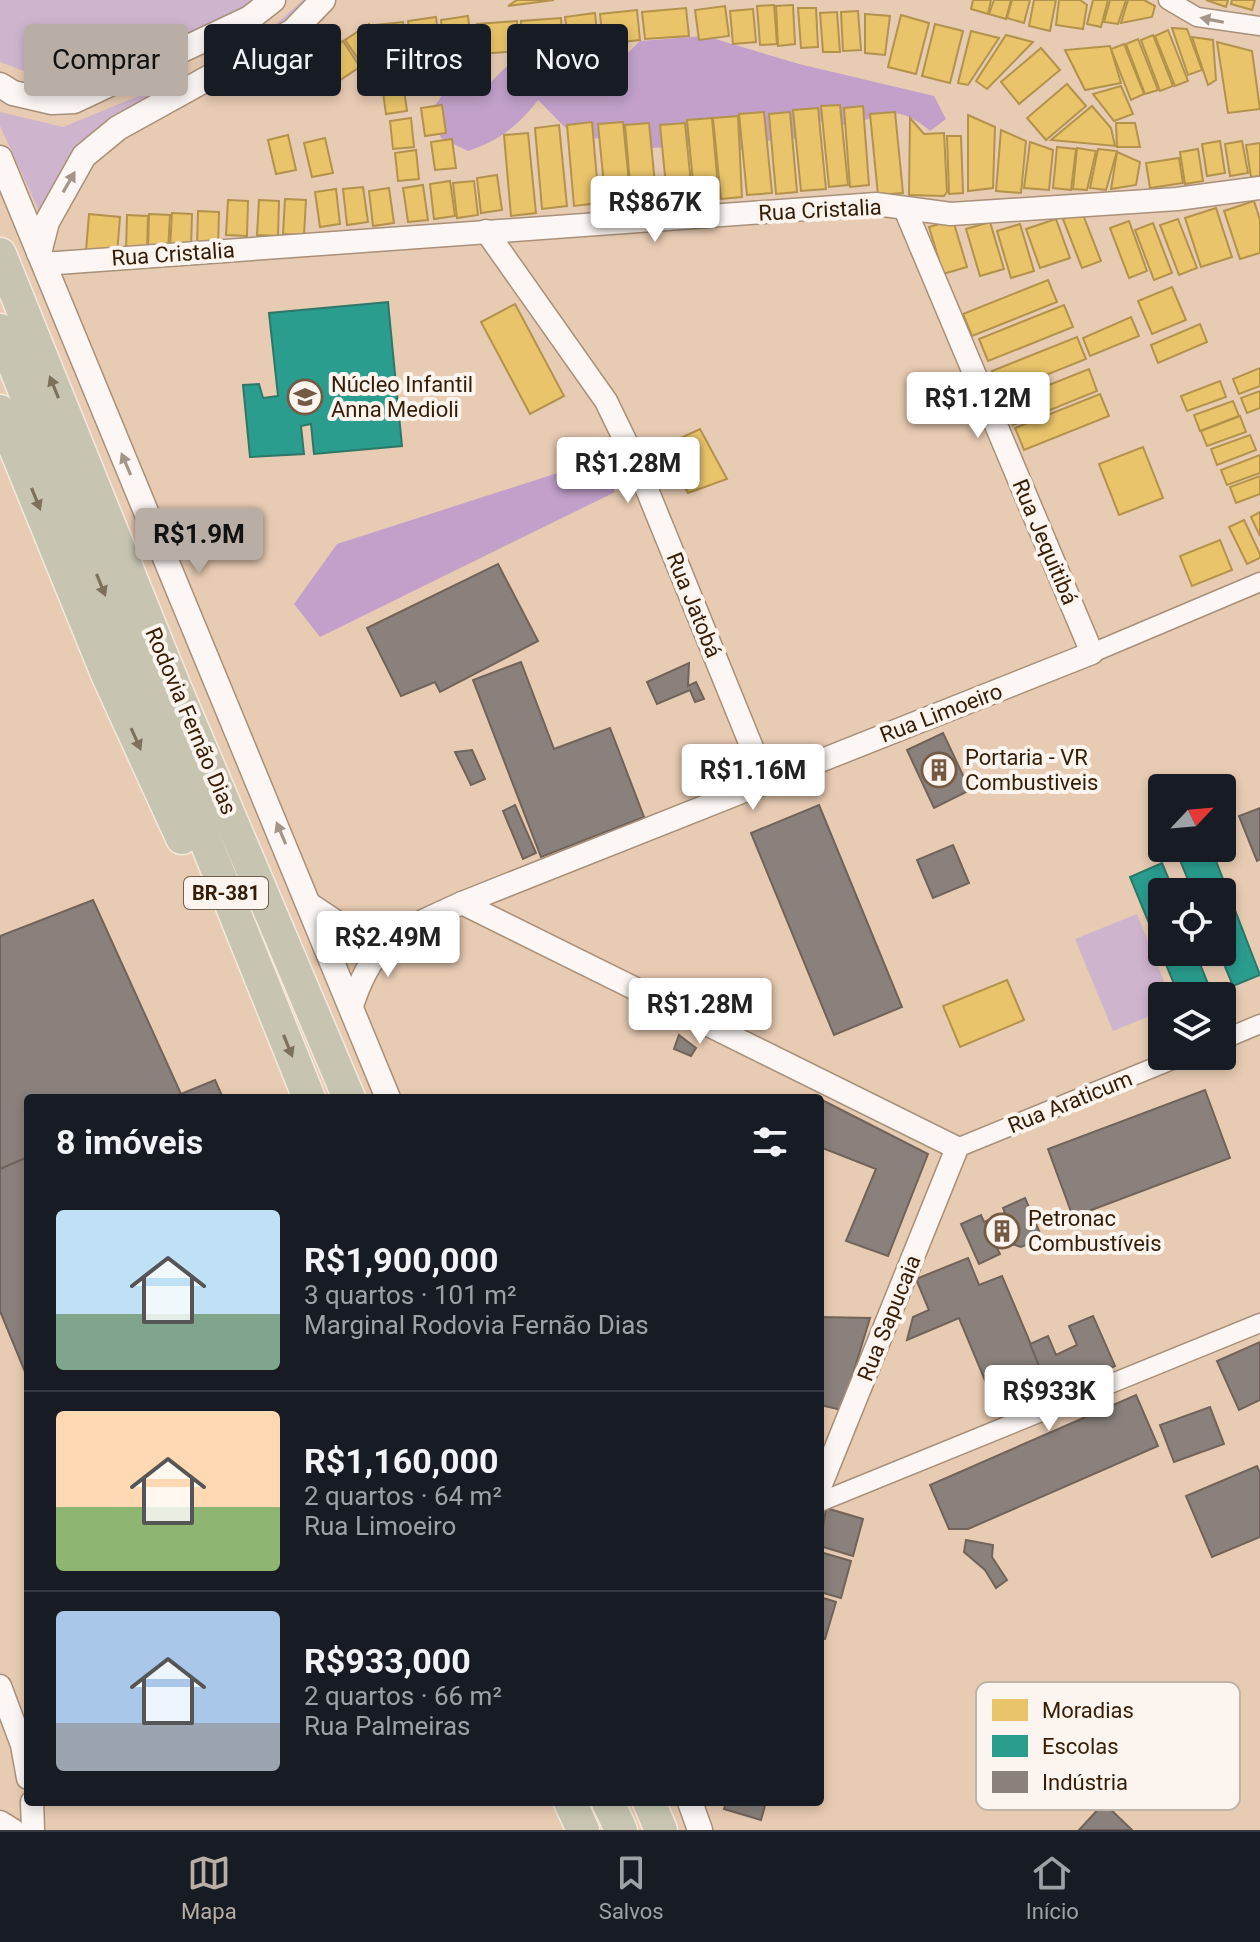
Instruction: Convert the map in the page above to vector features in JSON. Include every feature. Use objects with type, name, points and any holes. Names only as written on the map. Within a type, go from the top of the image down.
[{"type":"highway","name":"Rodovia Fernão Dias","points":[[0,254],[174,685],[347,1094]]},
{"type":"highway","name":"Rodovia Fernão Dias","points":[[0,330],[307,1094]]},
{"type":"highway","points":[[2,418],[107,674],[168,809],[268,998]]},
{"type":"highway","points":[[572,1806],[583,1830]]},
{"type":"highway","points":[[610,1806],[621,1830]]},
{"type":"highway","points":[[651,1806],[661,1830]]},
{"type":"main road","points":[[0,85],[13,93],[52,102],[92,95],[250,18],[273,0]]},
{"type":"main road","points":[[41,258],[47,222],[84,156],[118,128],[293,31],[323,0]]},
{"type":"main road","name":"BR-381","points":[[0,158],[311,905],[386,1094]]},
{"type":"main road","points":[[691,1806],[699,1828]]},
{"type":"street","points":[[1168,0],[1197,17],[1260,26]]},
{"type":"street","name":"Rua Cristalia","points":[[41,258],[876,204],[951,214],[1177,199],[1260,188]]},
{"type":"street","name":"Rua Jequitibá","points":[[905,209],[1092,653]]},
{"type":"street","name":"Rua Jatobá","points":[[486,231],[606,401],[637,465],[766,782]]},
{"type":"street","name":"Rua Limoeiro","points":[[351,1009],[359,985],[376,953],[398,933],[462,903],[1092,653],[1260,582]]},
{"type":"street","points":[[462,903],[957,1148]]},
{"type":"street","points":[[311,905],[338,923],[398,933]]},
{"type":"street","points":[[1236,1034],[1260,1024]]},
{"type":"street","name":"Rua Araticum","points":[[957,1148],[1148,1070]]},
{"type":"street","name":"Rua Sapucaia","points":[[824,1477],[957,1148]]},
{"type":"street","points":[[824,1500],[1260,1323]]},
{"type":"street","points":[[0,1686],[24,1756]]},
{"type":"street","points":[[32,1806],[33,1830]]},
{"type":"street","points":[[699,1828],[705,1806]]},
{"type":"street","points":[[0,1822],[13,1830]]},
{"type":"shaded area","points":[[0,0],[258,0],[213,24],[204,24],[204,29],[188,38],[188,24],[24,24],[24,71],[0,62]]},
{"type":"shaded area","points":[[303,0],[308,0],[290,22],[276,24]]},
{"type":"shaded area","points":[[705,36],[799,64],[934,96],[946,119],[930,131],[899,114],[886,114],[850,124],[819,121],[806,138],[771,140],[735,152],[693,147],[640,148],[620,158],[601,138],[581,137],[573,133],[538,100],[507,132],[468,151],[441,138],[431,111],[442,96],[491,96],[491,83],[507,66],[507,96],[628,96],[628,53],[640,41]]},
{"type":"shaded area","points":[[204,69],[204,73],[188,82],[188,76]]},
{"type":"shaded area","points":[[139,96],[164,96],[84,143],[41,215],[0,126],[0,112],[63,127]]},
{"type":"shaded area","points":[[604,458],[615,492],[320,637],[294,604],[337,544]]},
{"type":"shaded area","points":[[1137,914],[1148,941],[1148,966],[1158,966],[1164,982],[1148,982],[1148,1017],[1113,1031],[1075,939]]},
{"type":"building: Moradias","points":[[517,0],[554,0],[508,6]]},
{"type":"building: Moradias","points":[[973,0],[991,0],[988,14],[971,9]]},
{"type":"building: Moradias","points":[[994,0],[1011,0],[1006,19],[989,14]]},
{"type":"building: Moradias","points":[[1012,0],[1030,0],[1024,23],[1007,18]]},
{"type":"building: Moradias","points":[[1034,0],[1056,0],[1050,31],[1029,26]]},
{"type":"building: Moradias","points":[[1059,0],[1080,0],[1087,5],[1083,29],[1056,25]]},
{"type":"building: Moradias","points":[[1093,0],[1108,0],[1101,27],[1087,24]]},
{"type":"building: Moradias","points":[[1110,0],[1126,0],[1118,24],[1104,22]]},
{"type":"building: Moradias","points":[[1128,0],[1144,0],[1155,6],[1152,17],[1121,23]]},
{"type":"building: Moradias","points":[[1206,0],[1228,0],[1226,7]]},
{"type":"building: Moradias","points":[[1232,0],[1255,0],[1252,10],[1231,4]]},
{"type":"building: Moradias","points":[[774,5],[777,44],[760,45],[757,6]]},
{"type":"building: Moradias","points":[[793,5],[795,44],[778,46],[776,6]]},
{"type":"building: Moradias","points":[[725,6],[729,36],[699,40],[695,10]]},
{"type":"building: Moradias","points":[[686,8],[689,36],[645,39],[642,12]]},
{"type":"building: Moradias","points":[[798,8],[816,8],[818,47],[801,48]]},
{"type":"building: Moradias","points":[[753,9],[756,42],[733,44],[730,11]]},
{"type":"building: Moradias","points":[[637,10],[640,40],[628,41],[628,24],[601,24],[600,14]]},
{"type":"building: Moradias","points":[[858,11],[861,50],[843,51],[841,12]]},
{"type":"building: Moradias","points":[[837,12],[840,52],[823,52],[820,13]]},
{"type":"building: Moradias","points":[[595,13],[596,24],[566,24],[565,17]]},
{"type":"building: Moradias","points":[[865,14],[890,16],[885,55],[865,53]]},
{"type":"building: Moradias","points":[[901,15],[929,23],[916,74],[888,67]]},
{"type":"building: Moradias","points":[[468,16],[469,24],[441,24],[441,20]]},
{"type":"building: Moradias","points":[[436,17],[437,24],[408,24],[408,21]]},
{"type":"building: Moradias","points":[[561,18],[561,24],[521,24],[521,21]]},
{"type":"building: Moradias","points":[[517,21],[517,24],[507,24],[507,52],[491,53],[491,24],[477,24]]},
{"type":"building: Moradias","points":[[935,24],[963,31],[950,83],[922,76]]},
{"type":"building: Moradias","points":[[1172,28],[1187,29],[1202,70],[1188,75]]},
{"type":"building: Moradias","points":[[1168,30],[1188,81],[1175,86],[1155,36]]},
{"type":"building: Moradias","points":[[971,31],[999,38],[968,85],[958,83]]},
{"type":"building: Moradias","points":[[357,32],[357,57],[345,40]]},
{"type":"building: Moradias","points":[[1006,35],[1033,42],[987,89],[976,81]]},
{"type":"building: Moradias","points":[[1153,35],[1173,86],[1160,91],[1141,40]]},
{"type":"building: Moradias","points":[[1192,37],[1213,40],[1216,80],[1208,85]]},
{"type":"building: Moradias","points":[[1138,39],[1158,90],[1145,94],[1126,44]]},
{"type":"building: Moradias","points":[[341,42],[357,62],[357,69],[341,79]]},
{"type":"building: Moradias","points":[[1217,42],[1252,51],[1260,109],[1228,113]]},
{"type":"building: Moradias","points":[[1124,44],[1144,94],[1131,100],[1111,49]]},
{"type":"building: Moradias","points":[[1110,46],[1121,83],[1085,90],[1065,50]]},
{"type":"building: Moradias","points":[[1041,48],[1060,70],[1019,104],[1001,82]]},
{"type":"building: Moradias","points":[[1067,84],[1086,106],[1046,140],[1027,118]]},
{"type":"building: Moradias","points":[[1121,86],[1133,114],[1114,121],[1093,94]]},
{"type":"building: Moradias","points":[[384,96],[405,96],[407,111],[386,114]]},
{"type":"building: Moradias","points":[[442,105],[446,133],[425,136],[421,108]]},
{"type":"building: Moradias","points":[[840,105],[848,185],[829,187],[821,106]]},
{"type":"building: Moradias","points":[[863,106],[869,185],[850,187],[844,108]]},
{"type":"building: Moradias","points":[[1092,106],[1111,128],[1115,146],[1051,140]]},
{"type":"building: Moradias","points":[[818,108],[826,189],[801,191],[793,110]]},
{"type":"building: Moradias","points":[[764,112],[772,193],[747,195],[739,114]]},
{"type":"building: Moradias","points":[[790,112],[797,192],[776,194],[769,114]]},
{"type":"building: Moradias","points":[[895,112],[903,193],[878,195],[870,114]]},
{"type":"building: Moradias","points":[[968,115],[995,127],[993,188],[968,191]]},
{"type":"building: Moradias","points":[[738,116],[742,197],[721,199],[713,118]]},
{"type":"building: Moradias","points":[[411,118],[414,147],[393,149],[390,121]]},
{"type":"building: Moradias","points":[[712,118],[719,199],[695,202],[687,120]]},
{"type":"building: Moradias","points":[[910,118],[924,134],[944,133],[947,192],[944,196],[909,195]]},
{"type":"building: Moradias","points":[[592,122],[599,203],[574,206],[567,125]]},
{"type":"building: Moradias","points":[[623,122],[631,203],[606,205],[598,124]]},
{"type":"building: Moradias","points":[[649,123],[657,204],[632,206],[625,125]]},
{"type":"building: Moradias","points":[[685,123],[693,204],[668,206],[660,125]]},
{"type":"building: Moradias","points":[[1116,123],[1135,123],[1140,147],[1117,147]]},
{"type":"building: Moradias","points":[[559,125],[567,206],[542,209],[535,128]]},
{"type":"building: Moradias","points":[[1001,130],[1026,141],[1021,193],[996,191]]},
{"type":"building: Moradias","points":[[528,133],[536,213],[511,216],[504,135]]},
{"type":"building: Moradias","points":[[288,135],[296,170],[276,174],[268,140]]},
{"type":"building: Moradias","points":[[947,136],[961,136],[963,193],[949,194]]},
{"type":"building: Moradias","points":[[325,138],[333,173],[312,177],[304,143]]},
{"type":"building: Moradias","points":[[452,139],[456,168],[435,170],[431,142]]},
{"type":"building: Moradias","points":[[1220,141],[1225,173],[1207,176],[1202,144]]},
{"type":"building: Moradias","points":[[1242,141],[1248,173],[1230,176],[1225,144]]},
{"type":"building: Moradias","points":[[1030,142],[1053,150],[1049,190],[1024,188]]},
{"type":"building: Moradias","points":[[1260,143],[1260,176],[1251,177],[1246,145]]},
{"type":"building: Moradias","points":[[1057,147],[1076,149],[1071,190],[1053,188]]},
{"type":"building: Moradias","points":[[1077,148],[1096,151],[1087,190],[1073,189]]},
{"type":"building: Moradias","points":[[1098,149],[1117,151],[1106,190],[1090,188]]},
{"type":"building: Moradias","points":[[1198,149],[1203,181],[1185,184],[1180,152]]},
{"type":"building: Moradias","points":[[416,150],[419,179],[398,181],[395,153]]},
{"type":"building: Moradias","points":[[1117,152],[1140,162],[1136,185],[1111,189]]},
{"type":"building: Moradias","points":[[1179,158],[1183,183],[1150,188],[1146,163]]},
{"type":"building: Moradias","points":[[497,175],[502,210],[481,213],[477,178]]},
{"type":"building: Moradias","points":[[450,181],[455,216],[434,219],[430,184]]},
{"type":"building: Moradias","points":[[474,181],[478,215],[457,218],[453,183]]},
{"type":"building: Moradias","points":[[423,185],[428,220],[408,222],[403,188]]},
{"type":"building: Moradias","points":[[363,187],[368,222],[347,225],[343,189]]},
{"type":"building: Moradias","points":[[389,188],[394,223],[373,226],[369,191]]},
{"type":"building: Moradias","points":[[336,189],[340,224],[320,227],[315,192]]},
{"type":"building: Moradias","points":[[285,199],[306,200],[304,235],[283,234]]},
{"type":"building: Moradias","points":[[228,200],[248,201],[247,236],[226,235]]},
{"type":"building: Moradias","points":[[259,200],[279,201],[278,236],[257,235]]},
{"type":"building: Moradias","points":[[1254,201],[1260,220],[1260,253],[1240,259],[1224,211]]},
{"type":"building: Moradias","points":[[1216,208],[1232,257],[1201,267],[1185,218]]},
{"type":"building: Moradias","points":[[198,211],[219,212],[218,247],[197,246]]},
{"type":"building: Moradias","points":[[1082,212],[1101,261],[1082,268],[1063,219]]},
{"type":"building: Moradias","points":[[172,213],[192,214],[191,249],[170,248]]},
{"type":"building: Moradias","points":[[89,214],[120,217],[117,254],[86,251]]},
{"type":"building: Moradias","points":[[149,214],[170,215],[168,251],[148,249]]},
{"type":"building: Moradias","points":[[127,215],[148,216],[147,251],[126,250]]},
{"type":"building: Moradias","points":[[1056,219],[1070,258],[1040,268],[1026,229]]},
{"type":"building: Moradias","points":[[1178,219],[1197,268],[1179,275],[1160,225]]},
{"type":"building: Moradias","points":[[953,220],[967,267],[943,274],[929,227]]},
{"type":"building: Moradias","points":[[1129,221],[1147,271],[1129,278],[1110,228]]},
{"type":"building: Moradias","points":[[990,222],[1004,269],[980,276],[966,229]]},
{"type":"building: Moradias","points":[[1153,223],[1172,273],[1154,280],[1135,230]]},
{"type":"building: Moradias","points":[[1020,224],[1034,271],[1011,278],[997,231]]},
{"type":"building: Moradias","points":[[1048,280],[1057,302],[972,336],[963,314]]},
{"type":"building: Moradias","points":[[1172,287],[1186,320],[1152,334],[1138,301]]},
{"type":"building: Moradias","points":[[515,304],[564,396],[530,414],[481,322]]},
{"type":"building: Moradias","points":[[1064,305],[1073,327],[988,361],[979,339]]},
{"type":"building: Moradias","points":[[1131,317],[1139,336],[1090,356],[1083,338]]},
{"type":"building: Moradias","points":[[1200,324],[1207,342],[1158,363],[1151,345]]},
{"type":"building: Moradias","points":[[1077,337],[1086,359],[1001,393],[992,371]]},
{"type":"building: Moradias","points":[[1260,368],[1260,386],[1239,394],[1233,379]]},
{"type":"building: Moradias","points":[[1089,369],[1097,391],[1013,425],[1004,403]]},
{"type":"building: Moradias","points":[[1220,381],[1226,397],[1187,411],[1181,396]]},
{"type":"building: Moradias","points":[[1260,391],[1260,408],[1247,413],[1241,398]]},
{"type":"building: Moradias","points":[[1100,394],[1109,416],[1024,450],[1015,428]]},
{"type":"building: Moradias","points":[[1233,401],[1239,416],[1200,431],[1194,415]]},
{"type":"building: Moradias","points":[[1240,416],[1246,432],[1207,446],[1201,431]]},
{"type":"building: Moradias","points":[[700,429],[727,479],[688,493],[663,446]]},
{"type":"building: Moradias","points":[[1250,435],[1256,450],[1217,465],[1211,449]]},
{"type":"building: Moradias","points":[[1143,447],[1163,498],[1119,515],[1099,464]]},
{"type":"building: Moradias","points":[[1260,455],[1260,473],[1227,485],[1221,470]]},
{"type":"building: Moradias","points":[[1260,476],[1260,494],[1236,503],[1230,487]]},
{"type":"building: Moradias","points":[[1260,512],[1260,536],[1251,517]]},
{"type":"building: Moradias","points":[[1244,520],[1260,554],[1260,558],[1247,564],[1229,527]]},
{"type":"building: Moradias","points":[[1220,540],[1232,570],[1192,586],[1180,556]]},
{"type":"building: Moradias","points":[[1007,980],[1024,1020],[960,1047],[943,1006]]},
{"type":"building: Escolas","points":[[388,302],[402,446],[314,454],[311,424],[301,426],[304,454],[250,457],[243,385],[259,384],[263,398],[278,396],[269,313]]},
{"type":"building: Escolas","points":[[1181,862],[1216,862],[1223,878],[1187,878]]},
{"type":"building: Escolas","points":[[1162,863],[1168,878],[1148,878],[1148,921],[1130,877]]},
{"type":"building: Escolas","points":[[1236,913],[1260,975],[1236,985],[1231,982],[1225,966],[1236,966]]},
{"type":"building: Escolas","points":[[1167,966],[1201,966],[1207,982],[1173,982]]},
{"type":"building: Indústria","points":[[498,564],[538,641],[440,692],[435,682],[401,696],[367,628]]},
{"type":"building: Indústria","points":[[521,662],[554,749],[610,728],[644,817],[541,857],[473,680]]},
{"type":"building: Indústria","points":[[689,663],[688,686],[696,682],[704,699],[695,702],[690,690],[657,704],[647,682]]},
{"type":"building: Indústria","name":"Portaria - VR Combustiveis","points":[[943,733],[970,790],[934,808],[907,750]]},
{"type":"building: Indústria","points":[[472,750],[485,779],[471,785],[455,752]]},
{"type":"building: Indústria","points":[[515,805],[536,853],[523,859],[503,811]]},
{"type":"building: Indústria","points":[[819,805],[902,1007],[834,1035],[751,833]]},
{"type":"building: Indústria","points":[[1260,808],[1260,859],[1257,861],[1239,816]]},
{"type":"building: Indústria","points":[[953,845],[969,883],[933,898],[917,860]]},
{"type":"building: Indústria","points":[[93,900],[181,1094],[24,1094],[24,1159],[0,1169],[0,936]]},
{"type":"building: Indústria","points":[[679,1035],[696,1048],[691,1056],[674,1049]]},
{"type":"building: Indústria","points":[[215,1080],[221,1094],[181,1094]]},
{"type":"building: Indústria","points":[[1205,1090],[1230,1158],[1073,1217],[1048,1149]]},
{"type":"building: Indústria","points":[[824,1101],[928,1154],[888,1256],[846,1241],[876,1169],[824,1149]]},
{"type":"building: Indústria","points":[[24,1159],[24,1369],[0,1311],[0,1169]]},
{"type":"building: Indústria","name":"Petronac Combustíveis","points":[[1025,1198],[1042,1238],[1021,1247],[1003,1241],[997,1248],[1000,1254],[979,1264],[961,1224],[981,1215],[984,1222],[1005,1213],[1003,1208]]},
{"type":"building: Indústria","points":[[968,1258],[979,1285],[1002,1276],[1054,1399],[1002,1421],[959,1318],[907,1340],[913,1317],[929,1310],[916,1279]]},
{"type":"building: Indústria","points":[[1093,1316],[1115,1366],[1051,1395],[1030,1344],[1048,1336],[1056,1355],[1077,1345],[1069,1326]]},
{"type":"building: Indústria","points":[[824,1317],[870,1318],[842,1410],[824,1406]]},
{"type":"building: Indústria","points":[[1260,1342],[1260,1400],[1239,1410],[1217,1361]]},
{"type":"building: Indústria","points":[[1136,1395],[1158,1446],[968,1529],[949,1529],[930,1485]]},
{"type":"building: Indústria","points":[[1210,1407],[1224,1444],[1174,1462],[1160,1425]]},
{"type":"building: Indústria","points":[[1257,1466],[1260,1473],[1260,1537],[1212,1557],[1186,1496]]},
{"type":"building: Indústria","points":[[826,1508],[863,1519],[853,1556],[824,1547]]},
{"type":"building: Indústria","points":[[966,1540],[993,1545],[992,1557],[1007,1580],[996,1588],[985,1570],[964,1552]]},
{"type":"building: Indústria","points":[[824,1553],[851,1561],[841,1598],[824,1593]]},
{"type":"building: Indústria","points":[[824,1598],[836,1602],[824,1639]]},
{"type":"building: Indústria","points":[[725,1806],[765,1806],[761,1820],[724,1809]]},
{"type":"building: Indústria","points":[[1098,1810],[1111,1810],[1132,1830],[1079,1830]]},
{"type":"place","name":"Núcleo Infantil Anna Medioli","points":[[305,397]]},
{"type":"place","name":"Portaria - VR Combustiveis","points":[[939,770]]},
{"type":"place","name":"Petronac Combustíveis","points":[[1002,1231]]}]
